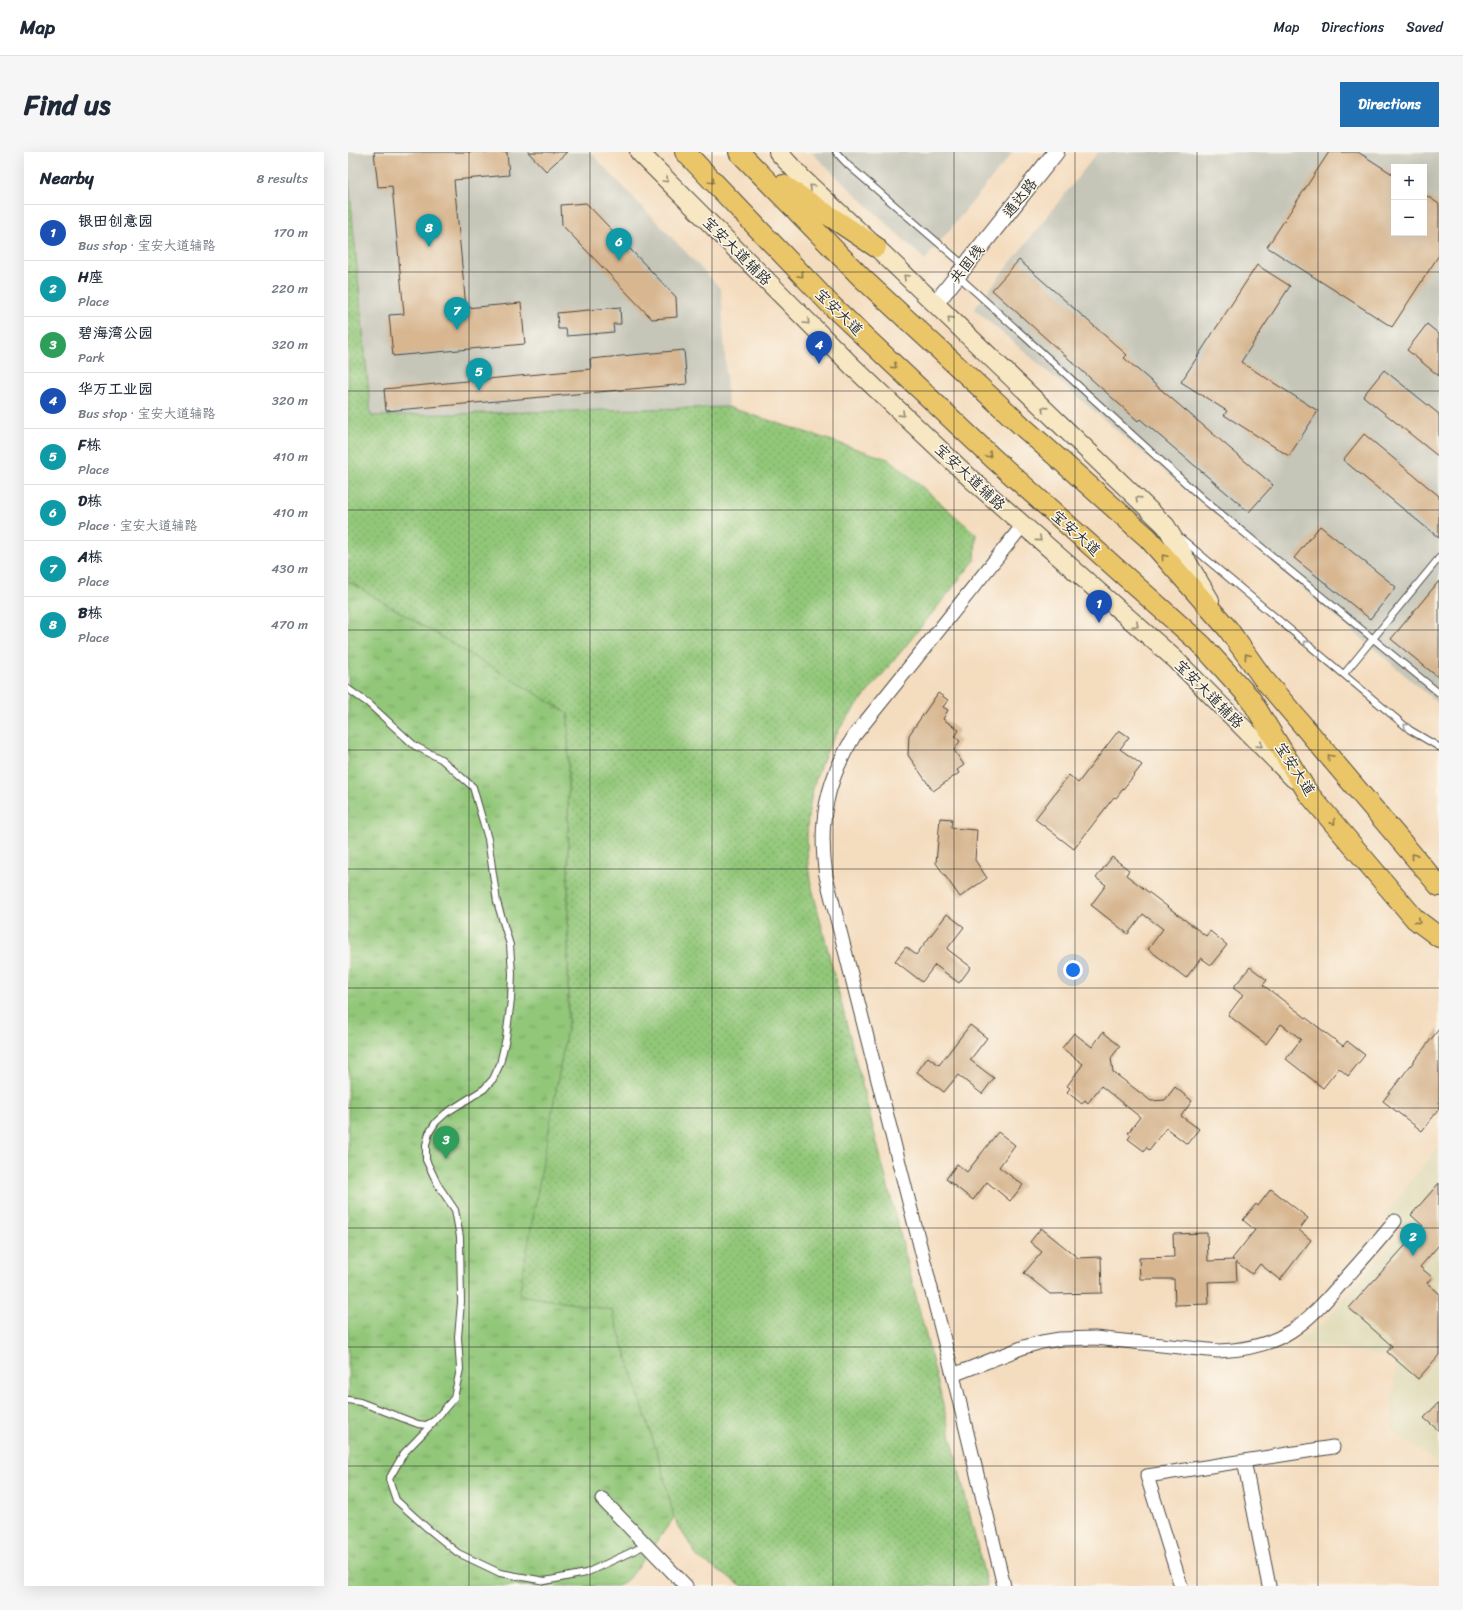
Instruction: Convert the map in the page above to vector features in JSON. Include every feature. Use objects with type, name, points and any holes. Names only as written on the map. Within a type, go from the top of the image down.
[{"type":"main road","name":"宝安大道辅路","points":[[639,152],[853,367],[970,479],[1176,660],[1308,793]]},
{"type":"main road","name":"宝安大道","points":[[685,152],[830,305],[994,459],[1202,645],[1250,698],[1308,793],[1415,918],[1439,937]]},
{"type":"main road","points":[[778,152],[803,179],[876,247],[1166,526],[1228,629]]},
{"type":"main road","name":"宝安大道","points":[[743,157],[862,278],[1023,427],[1148,538],[1228,629],[1262,677],[1439,886]]},
{"type":"main road","points":[[743,157],[876,247]]},
{"type":"street","name":"通达路","points":[[999,225],[1056,152]]},
{"type":"street","name":"共固线","points":[[934,304],[999,225]]},
{"type":"street","points":[[1004,1586],[953,1375],[826,876],[822,840],[823,822],[829,792],[837,769],[854,736],[1023,525]]},
{"type":"street","points":[[953,1375],[1024,1348],[1042,1342],[1060,1339],[1095,1338],[1218,1351],[1241,1349],[1263,1344],[1291,1331],[1315,1313],[1395,1221]]},
{"type":"street","points":[[1181,1586],[1146,1476],[1333,1448]]},
{"type":"street","points":[[1244,1461],[1269,1586]]},
{"type":"street","points":[[602,1499],[686,1586]]},
{"type":"lane","points":[[836,152],[848,165],[1203,499],[1439,693]]},
{"type":"lane","points":[[1166,526],[1410,730],[1439,747]]},
{"type":"lane","points":[[1344,674],[1439,558]]},
{"type":"lane","points":[[348,690],[368,703],[415,746],[441,759],[473,788],[488,839],[497,902],[510,945],[512,973],[511,1000],[506,1038],[500,1064],[493,1079],[484,1090],[446,1113],[436,1122],[429,1134],[426,1145],[426,1160],[438,1185],[455,1210],[460,1237],[461,1302],[458,1337],[460,1369],[454,1398],[404,1453],[389,1479],[396,1500],[458,1553],[500,1573],[545,1582],[586,1573],[646,1544]]},
{"type":"lane","points":[[348,1400],[360,1402],[418,1424],[426,1425],[435,1420]]},
{"type":"shaded area","points":[[348,152],[590,152],[721,289],[728,407],[371,416],[348,171]]},
{"type":"shaded area","points":[[811,152],[1013,152],[925,260]]},
{"type":"shaded area","points":[[1098,152],[1439,152],[1439,704],[974,309]]},
{"type":"shaded area","points":[[1439,1145],[1439,1465],[1392,1430],[1395,1366],[1387,1357],[1297,1342],[1324,1322],[1404,1230],[1386,1213]]},
{"type":"green space","points":[[348,171],[371,416],[728,407],[891,460],[976,534],[975,560],[852,712],[829,746],[821,764],[810,801],[807,840],[810,880],[937,1379],[987,1586],[743,1586],[698,1558],[674,1518],[662,1469],[612,1310],[518,1295],[568,1023],[568,713],[348,581]]},
{"type":"green space","points":[[348,581],[568,713],[568,1023],[519,1295],[612,1310],[662,1469],[674,1518],[628,1579],[618,1586],[348,1586]]},
{"type":"building","points":[[374,152],[507,152],[509,175],[454,180],[466,308],[521,303],[525,344],[393,356],[389,315],[404,314],[392,186],[378,187]]},
{"type":"building","points":[[528,152],[567,152],[546,171]]},
{"type":"building","points":[[1329,152],[1358,152],[1391,173],[1391,236],[1427,236],[1427,196],[1439,204],[1439,255],[1392,327],[1267,247]]},
{"type":"building","points":[[586,203],[676,297],[677,317],[652,319],[562,225],[561,205]]},
{"type":"building","points":[[1019,260],[1127,355],[1124,358],[1273,485],[1249,512],[1140,419],[1138,421],[992,290]]},
{"type":"building","points":[[1257,265],[1290,286],[1241,362],[1318,411],[1289,456],[1224,415],[1227,411],[1181,382]]},
{"type":"building","points":[[620,307],[621,324],[613,324],[614,332],[567,336],[566,329],[558,329],[557,313]]},
{"type":"building","points":[[1427,324],[1439,334],[1439,376],[1407,350]]},
{"type":"building","points":[[684,350],[687,384],[386,411],[384,389],[591,369],[590,359]]},
{"type":"building","points":[[1384,370],[1439,414],[1439,457],[1363,396]]},
{"type":"building","points":[[1364,434],[1439,496],[1439,538],[1343,460]]},
{"type":"building","points":[[1320,526],[1396,587],[1370,619],[1294,558]]},
{"type":"building","points":[[1439,581],[1439,678],[1391,639]]},
{"type":"building","points":[[938,693],[948,700],[943,707],[948,710],[943,719],[959,730],[955,737],[960,741],[954,750],[964,765],[957,770],[959,773],[933,791],[908,755],[909,735]]},
{"type":"building","points":[[1119,730],[1129,737],[1120,749],[1142,765],[1116,798],[1114,797],[1074,849],[1035,819],[1069,775],[1078,783]]},
{"type":"building","points":[[940,818],[952,819],[951,828],[977,830],[975,860],[987,878],[960,897],[936,863]]},
{"type":"building","points":[[1112,857],[1129,870],[1126,875],[1206,936],[1210,931],[1227,945],[1211,965],[1201,958],[1186,978],[1148,949],[1163,929],[1143,914],[1128,934],[1091,905],[1106,885],[1096,878]]},
{"type":"building","points":[[947,914],[964,927],[947,949],[971,967],[959,983],[935,965],[922,982],[895,961],[906,947],[916,955]]},
{"type":"building","points":[[1250,967],[1267,980],[1263,985],[1343,1046],[1347,1041],[1365,1055],[1348,1076],[1339,1068],[1323,1088],[1286,1059],[1301,1039],[1281,1024],[1266,1044],[1228,1015],[1243,995],[1233,988]]},
{"type":"building","points":[[970,1025],[987,1038],[970,1060],[994,1078],[982,1094],[958,1075],[944,1092],[917,1072],[928,1057],[939,1065]]},
{"type":"building","points":[[1439,1029],[1439,1109],[1422,1131],[1383,1101]]},
{"type":"building","points":[[1103,1032],[1120,1046],[1111,1058],[1113,1072],[1151,1101],[1165,1100],[1175,1087],[1192,1101],[1181,1116],[1199,1129],[1187,1144],[1166,1128],[1149,1150],[1146,1147],[1144,1151],[1128,1139],[1131,1135],[1128,1133],[1140,1117],[1101,1086],[1088,1103],[1085,1100],[1082,1104],[1067,1092],[1070,1088],[1067,1086],[1083,1064],[1062,1048],[1074,1033],[1092,1047]]},
{"type":"building","points":[[998,1132],[1015,1145],[999,1167],[1023,1185],[1010,1201],[987,1182],[973,1200],[946,1179],[957,1164],[967,1172]]},
{"type":"building","points":[[1439,1183],[1439,1245],[1420,1267],[1432,1277],[1427,1283],[1439,1293],[1439,1355],[1418,1379],[1387,1352],[1392,1346],[1349,1308],[1423,1226],[1411,1215]]},
{"type":"building","points":[[1271,1189],[1308,1218],[1299,1230],[1311,1240],[1280,1280],[1260,1264],[1252,1274],[1236,1262],[1237,1281],[1208,1282],[1209,1304],[1175,1305],[1174,1279],[1140,1279],[1139,1258],[1174,1257],[1173,1234],[1207,1233],[1208,1261],[1234,1260],[1232,1259],[1255,1230],[1243,1220],[1256,1204],[1258,1206]]},
{"type":"building","points":[[1041,1228],[1078,1258],[1101,1257],[1102,1293],[1050,1294],[1024,1273],[1042,1252],[1030,1242]]},
{"type":"building","points":[[1439,1402],[1439,1431],[1424,1418]]},
{"type":"place","name":"B栋","points":[[429,247]]},
{"type":"place","name":"D栋","points":[[619,261]]},
{"type":"place","name":"A栋","points":[[457,330]]},
{"type":"place","name":"华万工业园","points":[[819,364]]},
{"type":"place","name":"F栋","points":[[479,391]]},
{"type":"place","name":"银田创意园","points":[[1099,623]]},
{"type":"place","name":"碧海湾公园","points":[[446,1159]]},
{"type":"place","name":"H座","points":[[1413,1256]]}]
